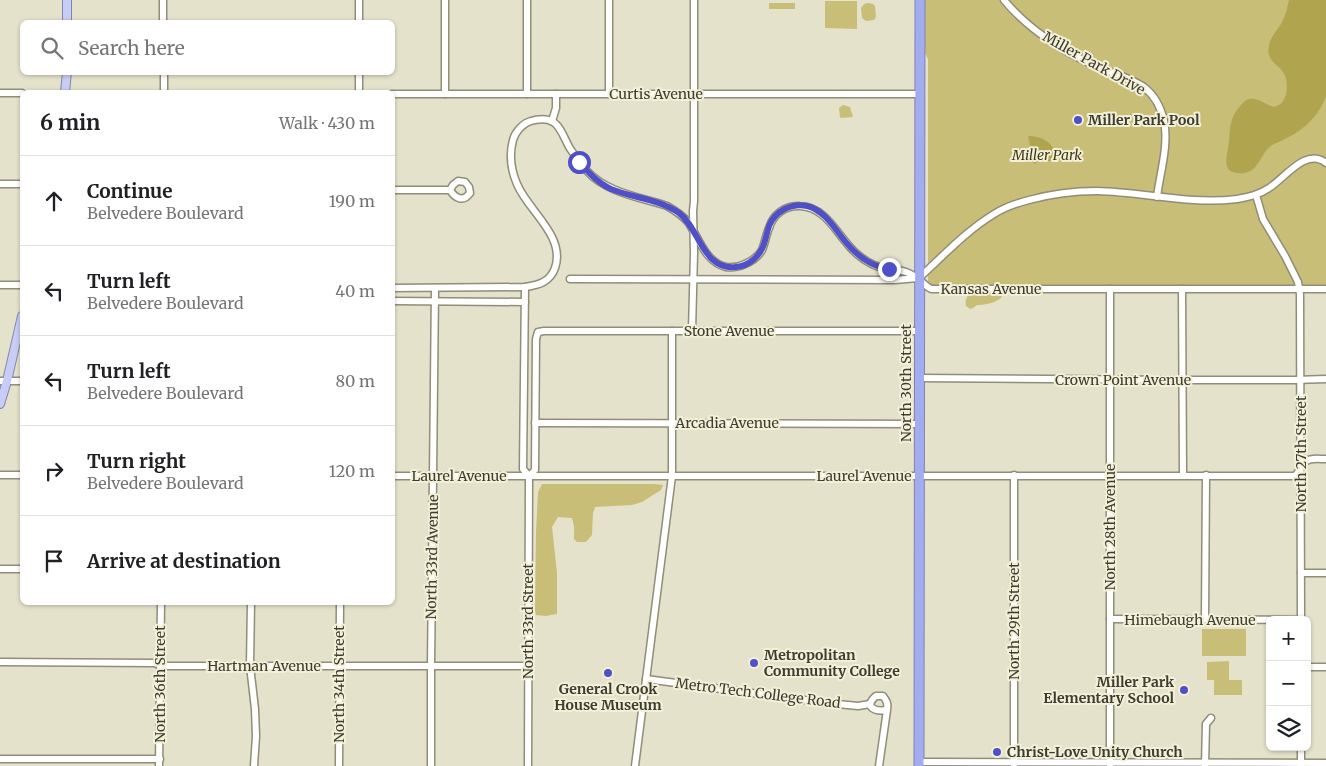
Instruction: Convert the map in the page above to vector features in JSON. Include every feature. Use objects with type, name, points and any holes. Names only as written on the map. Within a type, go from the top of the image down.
[{"type":"highway","name":"North 30th Street","points":[[919,764],[920,0]]},
{"type":"main road","points":[[67,0],[67,20]]},
{"type":"main road","points":[[65,90],[67,75]]},
{"type":"main road","points":[[0,404],[4,381],[20,323]]},
{"type":"street","points":[[163,0],[163,20]]},
{"type":"street","points":[[359,0],[359,20]]},
{"type":"street","points":[[445,0],[445,94]]},
{"type":"street","points":[[527,0],[527,94]]},
{"type":"street","points":[[609,0],[609,94]]},
{"type":"street","points":[[692,331],[694,0]]},
{"type":"street","name":"Miller Park Drive","points":[[1004,0],[1022,20],[1050,40],[1080,58],[1142,86],[1156,100],[1164,119],[1165,136],[1157,197]]},
{"type":"street","points":[[164,75],[164,90]]},
{"type":"street","points":[[359,75],[359,90]]},
{"type":"street","points":[[0,94],[20,93]]},
{"type":"street","name":"Curtis Avenue","points":[[395,94],[920,94]]},
{"type":"street","points":[[552,121],[555,112],[556,94]]},
{"type":"street","points":[[395,288],[525,287],[540,284],[553,274],[556,264],[556,247],[547,229],[518,187],[512,168],[511,149],[514,137],[532,120],[544,119],[552,121],[558,126],[579,162],[592,176],[610,188],[667,206],[684,217],[693,232]]},
{"type":"street","points":[[570,279],[895,280],[919,278],[980,223],[1011,205],[1038,197],[1075,192],[1105,192],[1188,200],[1242,198],[1256,195],[1271,188],[1304,160],[1320,159],[1326,163]]},
{"type":"street","points":[[0,184],[20,184]]},
{"type":"street","points":[[395,190],[450,190]]},
{"type":"street","points":[[1256,195],[1263,219],[1285,256],[1300,289]]},
{"type":"street","name":"Kansas Avenue","points":[[693,232],[714,262],[727,267],[737,267],[750,262],[758,255],[764,244],[770,224],[778,213],[792,206],[806,206],[824,216],[864,260],[883,268],[906,272],[919,278],[928,288],[932,289],[1326,289]]},
{"type":"street","points":[[0,285],[20,285]]},
{"type":"street","name":"North 33rd Street","points":[[525,287],[524,469],[529,476],[528,766]]},
{"type":"street","name":"North 33rd Avenue","points":[[431,766],[435,288]]},
{"type":"street","name":"North 28th Avenue","points":[[1110,289],[1110,764]]},
{"type":"street","points":[[1182,289],[1183,475]]},
{"type":"street","name":"North 27th Street","points":[[1300,289],[1301,616]]},
{"type":"street","points":[[395,301],[525,302]]},
{"type":"street","points":[[635,766],[672,476],[672,331]]},
{"type":"street","name":"Stone Avenue","points":[[538,332],[919,331]]},
{"type":"street","name":"North 33rd Street","points":[[529,476],[535,470],[536,339],[538,332]]},
{"type":"street","name":"Crown Point Avenue","points":[[919,378],[1110,380],[1326,379]]},
{"type":"street","points":[[4,381],[20,380]]},
{"type":"street","name":"Arcadia Avenue","points":[[535,423],[919,424]]},
{"type":"street","name":"Laurel Avenue","points":[[395,476],[1295,476],[1303,462],[1308,459],[1326,459]]},
{"type":"street","points":[[0,474],[20,475]]},
{"type":"street","name":"North 29th Street","points":[[1014,475],[1014,764]]},
{"type":"street","points":[[1206,476],[1206,620]]},
{"type":"street","points":[[0,568],[20,568]]},
{"type":"street","points":[[1301,573],[1326,573]]},
{"type":"street","name":"North 36th Street","points":[[160,763],[161,605]]},
{"type":"street","points":[[251,605],[250,666],[256,736],[254,766]]},
{"type":"street","name":"North 34th Street","points":[[339,766],[340,605]]},
{"type":"street","name":"Himebaugh Avenue","points":[[1110,620],[1266,620]]},
{"type":"street","name":"Hartman Avenue","points":[[0,662],[144,663],[168,666],[528,667]]},
{"type":"street","points":[[1311,667],[1326,667]]},
{"type":"street","name":"Metro Tech College Road","points":[[646,679],[827,703],[858,706],[870,704]]},
{"type":"street","name":"Metro Tech College Road","points":[[876,696],[883,696],[886,700],[887,710],[874,710],[870,704],[876,696]]},
{"type":"street","points":[[879,766],[887,710]]},
{"type":"street","points":[[1205,764],[1206,724],[1211,718]]},
{"type":"street","points":[[1301,751],[1301,764]]},
{"type":"street","points":[[0,759],[160,763]]},
{"type":"street","points":[[919,764],[1326,763]]},
{"type":"green space","name":"Miller Park","points":[[923,0],[1326,0],[1326,286],[1188,288],[1181,285],[1179,287],[1170,285],[1152,292],[1115,285],[1094,285],[1084,291],[1074,292],[1067,285],[1048,285],[1040,294],[1035,295],[1023,291],[1004,289],[1001,298],[998,300],[984,305],[977,305],[970,309],[966,306],[966,300],[975,285],[931,285],[928,281],[928,59],[924,51]]},
{"type":"green space","points":[[825,1],[857,1],[857,29],[825,28]]},
{"type":"green space","points":[[769,3],[795,3],[795,9],[769,9]]},
{"type":"green space","points":[[868,3],[875,6],[876,17],[874,20],[866,21],[862,18],[861,8],[864,4]]},
{"type":"green space","points":[[843,105],[850,107],[853,117],[840,117],[839,108]]},
{"type":"green space","points":[[542,484],[663,485],[661,490],[642,502],[632,505],[595,507],[592,535],[586,542],[577,542],[574,539],[572,518],[558,517],[552,527],[557,573],[557,614],[546,616],[536,615],[535,610],[538,492]]},
{"type":"green space","points":[[1202,629],[1246,629],[1246,656],[1202,656]]},
{"type":"green space","points":[[1229,661],[1229,680],[1242,680],[1242,695],[1214,695],[1214,680],[1207,680],[1207,662]]},
{"type":"shaded area","points":[[1289,0],[1326,0],[1326,96],[1318,112],[1306,126],[1270,147],[1254,168],[1245,173],[1231,172],[1226,164],[1226,159],[1234,114],[1249,99],[1259,100],[1274,107],[1279,105],[1285,98],[1287,81],[1281,70],[1271,59],[1268,50],[1271,40],[1284,17]]},
{"type":"shaded area","points":[[1028,136],[1034,136],[1048,142],[1054,150],[1057,161],[1038,161],[1035,164],[1029,159],[1032,156]]},
{"type":"place","name":"Miller Park Pool","points":[[1078,120]]},
{"type":"place","name":"Metropolitan Community College","points":[[754,663]]},
{"type":"place","name":"General Crook House Museum","points":[[608,673]]},
{"type":"place","name":"Miller Park Elementary School","points":[[1184,690]]},
{"type":"place","name":"Christ-Love Unity Church","points":[[997,752]]},
{"type":"route","points":[[579,162],[592,176],[610,188],[667,206],[680,214],[687,221],[710,258],[720,265],[737,267],[753,260],[762,249],[773,218],[784,209],[792,206],[806,206],[820,212],[848,246],[860,257],[889,269]]}]
